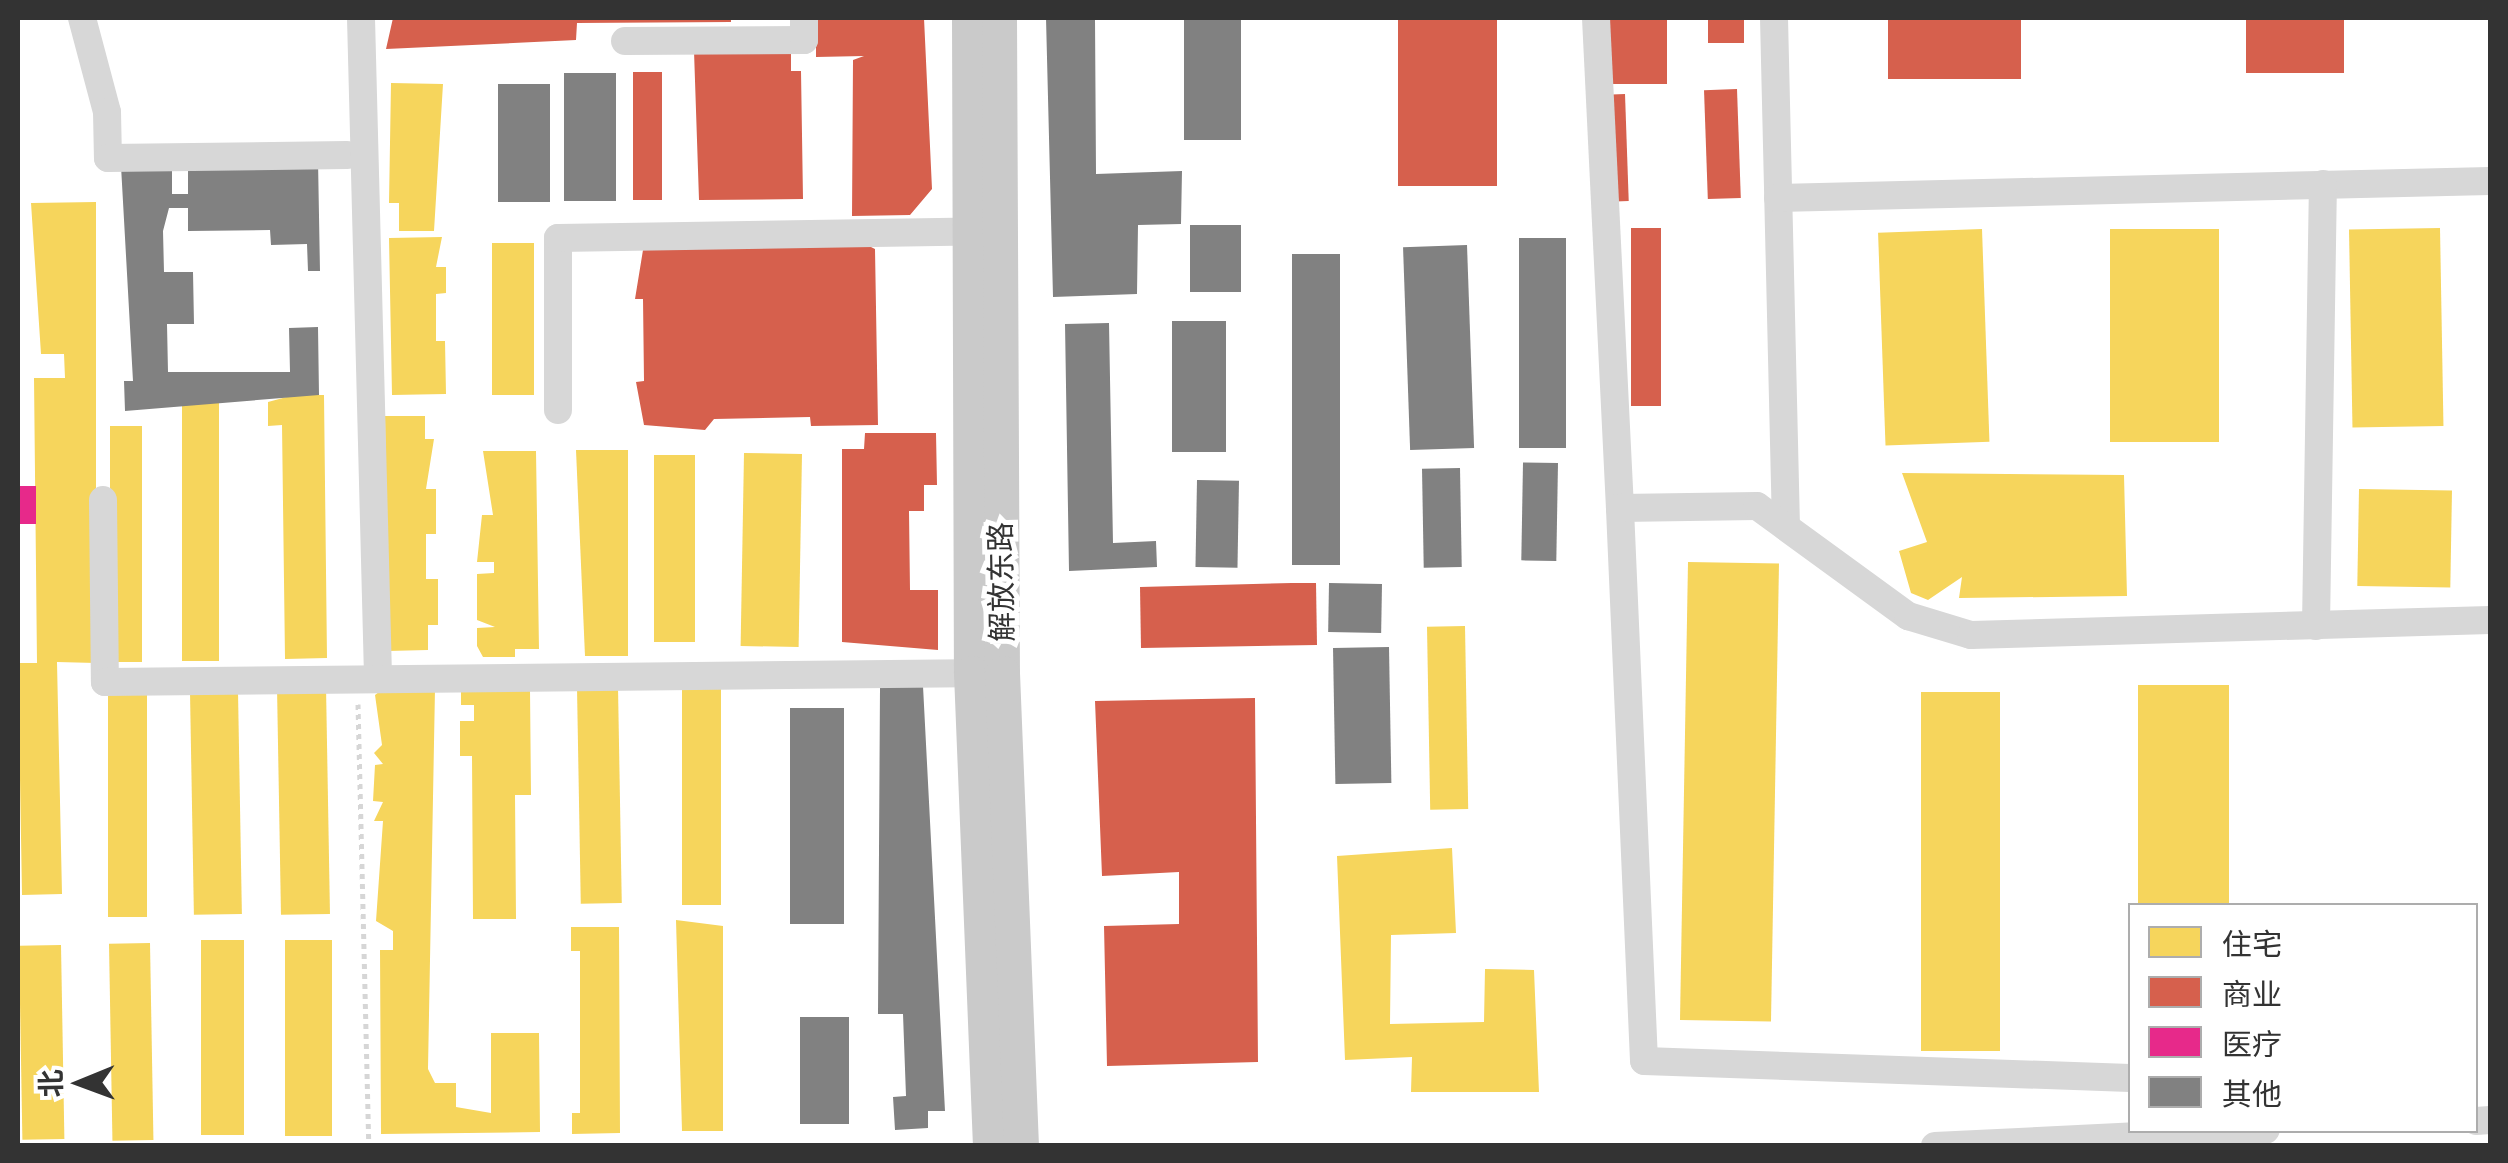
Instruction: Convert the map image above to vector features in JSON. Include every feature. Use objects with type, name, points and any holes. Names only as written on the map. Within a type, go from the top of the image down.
[{"type":"main road","name":"解放东路","points":[[969,18],[982,232],[990,1146]]},
{"type":"main road","name":"解放东路","points":[[982,232],[1000,18]]},
{"type":"main road","name":"解放东路","points":[[987,673],[1021,1146]]},
{"type":"street","points":[[82,18],[107,112],[108,158],[347,155]]},
{"type":"street","points":[[361,18],[367,679]]},
{"type":"street","points":[[625,41],[804,40],[804,18]]},
{"type":"street","points":[[1596,18],[1644,1061],[2128,1078]]},
{"type":"street","points":[[1774,18],[1786,527]]},
{"type":"street","points":[[1778,198],[2490,180]]},
{"type":"street","points":[[2316,626],[2323,184]]},
{"type":"street","points":[[558,410],[558,238],[982,232]]},
{"type":"street","points":[[103,500],[104,682],[987,673]]},
{"type":"street","points":[[1620,508],[1757,506],[1908,616],[1972,635],[2490,620]]},
{"type":"street","points":[[1935,1146],[2204,1133]]},
{"type":"path","points":[[367,679],[368,1146]]},
{"type":"building: 住宅","points":[[391,83],[443,84],[434,231],[399,231],[399,203],[389,203]]},
{"type":"building: 住宅","points":[[96,202],[96,663],[57,662],[62,894],[22,895],[18,663],[37,663],[34,378],[65,378],[64,354],[41,354],[31,203]]},
{"type":"building: 住宅","points":[[2440,228],[2443,426],[2352,428],[2349,230]]},
{"type":"building: 住宅","points":[[1982,229],[1989,442],[1885,445],[1878,233]]},
{"type":"building: 住宅","points":[[2110,229],[2219,229],[2219,442],[2110,442]]},
{"type":"building: 住宅","points":[[442,237],[436,267],[446,267],[446,293],[436,294],[436,341],[445,341],[446,394],[392,395],[389,238]]},
{"type":"building: 住宅","points":[[492,243],[534,243],[534,395],[492,395]]},
{"type":"building: 住宅","points":[[294,395],[324,395],[327,658],[285,659],[282,425],[268,426],[268,402]]},
{"type":"building: 住宅","points":[[182,402],[219,402],[219,661],[182,661]]},
{"type":"building: 住宅","points":[[385,416],[425,416],[425,439],[434,439],[426,489],[436,489],[436,534],[426,534],[426,579],[438,579],[438,625],[428,625],[428,650],[387,651]]},
{"type":"building: 住宅","points":[[110,426],[142,426],[142,662],[110,662]]},
{"type":"building: 住宅","points":[[576,450],[628,450],[628,656],[585,656]]},
{"type":"building: 住宅","points":[[483,451],[536,451],[539,649],[515,649],[515,657],[483,657],[477,646],[477,628],[495,627],[477,620],[477,574],[494,573],[494,562],[477,562],[482,515],[493,515]]},
{"type":"building: 住宅","points":[[744,453],[802,454],[799,647],[741,646]]},
{"type":"building: 住宅","points":[[654,455],[695,455],[695,642],[654,642]]},
{"type":"building: 住宅","points":[[1902,473],[2124,475],[2127,596],[1959,598],[1962,577],[1928,600],[1911,593],[1899,551],[1927,542]]},
{"type":"building: 住宅","points":[[2359,489],[2452,491],[2450,588],[2357,586]]},
{"type":"building: 住宅","points":[[1688,562],[1779,564],[1771,1022],[1680,1020]]},
{"type":"building: 住宅","points":[[1465,626],[1468,809],[1430,810],[1427,627]]},
{"type":"building: 住宅","points":[[2138,685],[2229,685],[2229,903],[2138,903]]},
{"type":"building: 住宅","points":[[326,686],[330,914],[281,915],[277,687]]},
{"type":"building: 住宅","points":[[618,687],[622,903],[581,904],[577,688]]},
{"type":"building: 住宅","points":[[682,688],[721,688],[721,905],[682,905]]},
{"type":"building: 住宅","points":[[108,689],[147,689],[147,917],[108,917]]},
{"type":"building: 住宅","points":[[383,689],[435,689],[428,1069],[435,1083],[456,1083],[456,1107],[491,1113],[491,1033],[539,1033],[540,1132],[381,1134],[380,950],[393,950],[393,931],[376,921],[383,821],[374,821],[383,802],[373,801],[375,765],[383,764],[374,753],[382,745],[375,695]]},
{"type":"building: 住宅","points":[[530,689],[531,795],[515,795],[516,919],[473,919],[472,756],[460,756],[460,721],[474,721],[474,705],[461,705],[461,690]]},
{"type":"building: 住宅","points":[[238,691],[242,914],[194,915],[190,692]]},
{"type":"building: 住宅","points":[[1921,692],[2000,692],[2000,1051],[1921,1051]]},
{"type":"building: 住宅","points":[[1452,848],[1456,933],[1391,935],[1390,1024],[1484,1022],[1485,969],[1534,970],[1539,1092],[1411,1092],[1412,1057],[1345,1060],[1337,856]]},
{"type":"building: 住宅","points":[[676,920],[723,926],[723,1131],[682,1131]]},
{"type":"building: 住宅","points":[[571,927],[619,927],[620,1133],[572,1134],[572,1113],[580,1113],[580,951],[571,951]]},
{"type":"building: 住宅","points":[[201,940],[244,940],[244,1135],[201,1135]]},
{"type":"building: 住宅","points":[[285,940],[332,940],[332,1136],[285,1136]]},
{"type":"building: 住宅","points":[[150,943],[153,1140],[112,1141],[109,944]]},
{"type":"building: 住宅","points":[[61,945],[64,1139],[22,1140],[19,946]]},
{"type":"building: 商业","points":[[393,18],[731,18],[731,22],[577,23],[576,40],[386,49]]},
{"type":"building: 商业","points":[[816,18],[924,18],[932,189],[910,215],[852,216],[853,60],[864,56],[816,57]]},
{"type":"building: 商业","points":[[1398,18],[1497,18],[1497,186],[1398,186]]},
{"type":"building: 商业","points":[[1591,18],[1667,18],[1667,84],[1591,84]]},
{"type":"building: 商业","points":[[1708,18],[1744,18],[1744,43],[1708,43]]},
{"type":"building: 商业","points":[[1888,18],[2021,18],[2021,79],[1888,79]]},
{"type":"building: 商业","points":[[2246,18],[2344,18],[2344,73],[2246,73]]},
{"type":"building: 商业","points":[[694,51],[791,51],[791,71],[801,71],[803,199],[699,200]]},
{"type":"building: 商业","points":[[633,72],[662,72],[662,200],[633,200]]},
{"type":"building: 商业","points":[[1737,89],[1741,198],[1708,199],[1704,90]]},
{"type":"building: 商业","points":[[1625,94],[1629,201],[1602,202],[1598,95]]},
{"type":"building: 商业","points":[[1631,228],[1661,228],[1661,406],[1631,406]]},
{"type":"building: 商业","points":[[865,244],[875,249],[878,425],[811,426],[810,417],[714,419],[705,430],[644,425],[636,382],[644,381],[643,299],[635,299],[643,250]]},
{"type":"building: 商业","points":[[865,433],[936,433],[937,485],[924,485],[924,511],[909,511],[910,590],[938,590],[938,650],[842,642],[842,449],[864,449]]},
{"type":"building: 商业","points":[[1316,583],[1317,645],[1141,648],[1140,587]]},
{"type":"building: 商业","points":[[1255,698],[1258,1062],[1107,1066],[1104,926],[1179,924],[1179,872],[1102,876],[1095,701]]},
{"type":"building: 医疗","points":[[18,486],[36,486],[36,524],[18,524]]},
{"type":"building: 其他","points":[[1046,18],[1095,18],[1096,174],[1182,171],[1181,224],[1138,225],[1137,294],[1053,297]]},
{"type":"building: 其他","points":[[1184,18],[1241,18],[1241,140],[1184,140]]},
{"type":"building: 其他","points":[[564,73],[616,73],[616,201],[564,201]]},
{"type":"building: 其他","points":[[498,84],[550,84],[550,202],[498,202]]},
{"type":"building: 其他","points":[[318,160],[320,271],[308,271],[307,244],[271,245],[270,230],[188,231],[188,208],[169,208],[163,231],[164,272],[193,272],[194,324],[167,324],[168,372],[290,372],[289,328],[318,327],[319,395],[125,411],[124,381],[133,381],[121,166],[172,165],[172,194],[188,194],[188,162]]},
{"type":"building: 其他","points":[[1190,225],[1241,225],[1241,292],[1190,292]]},
{"type":"building: 其他","points":[[1519,238],[1566,238],[1566,448],[1519,448]]},
{"type":"building: 其他","points":[[1467,245],[1474,448],[1410,450],[1403,247]]},
{"type":"building: 其他","points":[[1292,254],[1340,254],[1340,565],[1292,565]]},
{"type":"building: 其他","points":[[1172,321],[1226,321],[1226,452],[1172,452]]},
{"type":"building: 其他","points":[[1109,323],[1113,543],[1156,541],[1157,567],[1069,571],[1065,324]]},
{"type":"building: 其他","points":[[1523,462],[1558,463],[1556,561],[1521,560]]},
{"type":"building: 其他","points":[[1460,468],[1462,567],[1424,568],[1422,469]]},
{"type":"building: 其他","points":[[1197,480],[1239,481],[1237,568],[1195,567]]},
{"type":"building: 其他","points":[[1329,583],[1382,584],[1381,633],[1328,632]]},
{"type":"building: 其他","points":[[1389,647],[1391,783],[1335,784],[1333,648]]},
{"type":"building: 其他","points":[[923,686],[945,1111],[928,1111],[928,1128],[895,1130],[893,1097],[906,1096],[903,1014],[878,1014],[880,687]]},
{"type":"building: 其他","points":[[790,708],[844,708],[844,924],[790,924]]},
{"type":"building: 其他","points":[[800,1017],[849,1017],[849,1124],[800,1124]]}]
